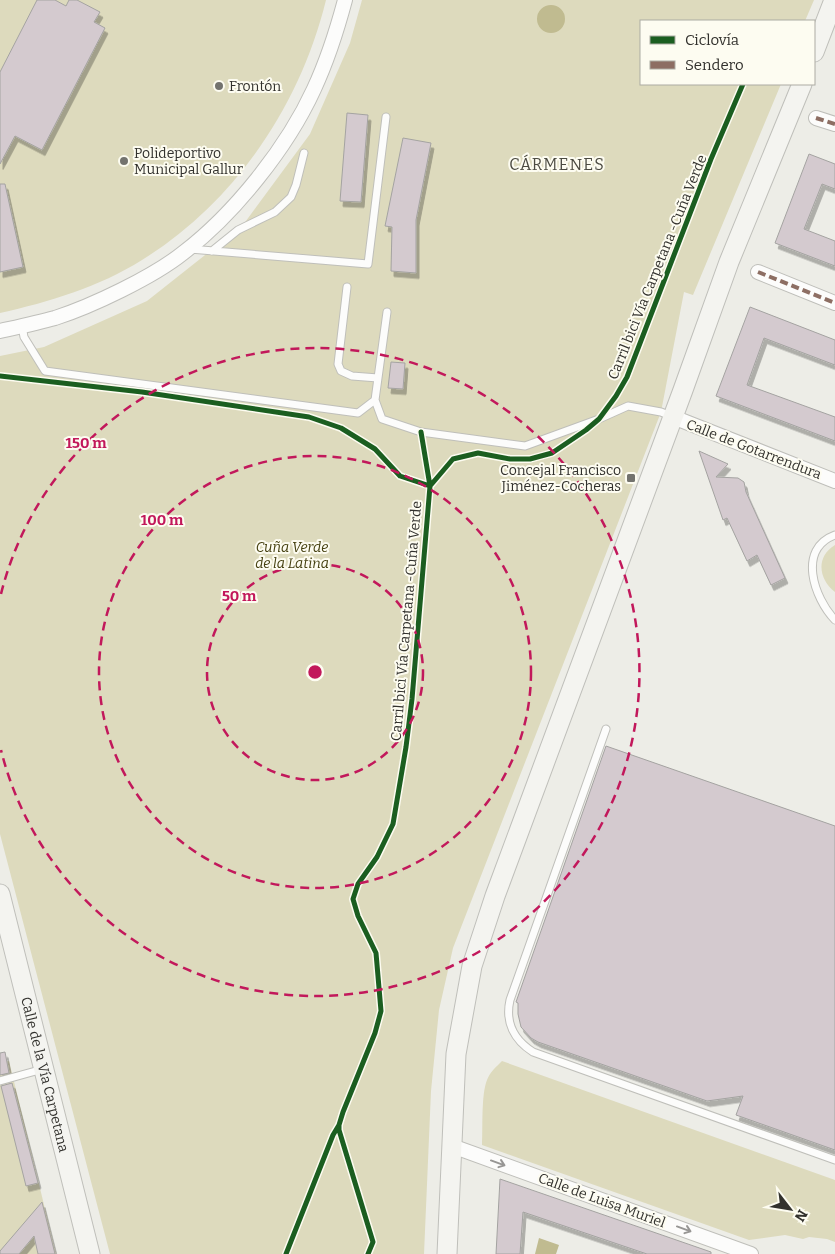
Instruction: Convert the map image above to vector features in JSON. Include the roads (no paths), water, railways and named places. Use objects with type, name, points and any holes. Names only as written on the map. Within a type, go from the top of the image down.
[{"type":"street","points":[[0,331],[56,317],[98,300],[145,277],[183,253],[222,219],[259,176],[295,126],[314,90],[326,60],[345,0]]},
{"type":"street","points":[[815,49],[834,0]]},
{"type":"street","points":[[447,1254],[456,1054],[472,966],[495,896],[729,262],[802,85]]},
{"type":"street","points":[[816,118],[835,124]]},
{"type":"street","points":[[758,272],[835,303]]},
{"type":"street","name":"Calle de Gotarrendura","points":[[673,417],[835,481]]},
{"type":"street","name":"Calle de la Vía Carpetana","points":[[0,894],[90,1254]]},
{"type":"street","name":"Calle de Luisa Muriel","points":[[452,1146],[751,1254]]},
{"type":"lane","points":[[188,248],[368,264],[386,117]]},
{"type":"lane","points":[[212,251],[238,230],[275,212],[291,197],[304,153]]},
{"type":"lane","points":[[347,287],[338,364],[341,371],[352,376],[378,378]]},
{"type":"lane","points":[[386,312],[375,400],[382,419],[421,432],[525,446],[628,406],[661,412],[673,417]]},
{"type":"lane","points":[[22,326],[24,337],[45,371],[358,413],[375,400]]},
{"type":"lane","points":[[835,535],[819,545],[813,556],[811,567],[812,578],[825,609],[835,620]]},
{"type":"lane","points":[[606,729],[510,1000],[508,1016],[512,1031],[521,1043],[534,1052],[835,1160]]},
{"type":"lane","points":[[0,1081],[44,1069]]},
{"type":"place","name":"Frontón","points":[[219,86]]},
{"type":"place","name":"Polideportivo Municipal Gallur","points":[[124,161]]},
{"type":"place","name":"Concejal Francisco Jiménez-Cocheras","points":[[631,478]]},
{"type":"district","name":"CÁRMENES","points":[[557,164]]},
{"type":"park label","name":"Cuña Verde de la Latina","points":[[292,556]]}]
